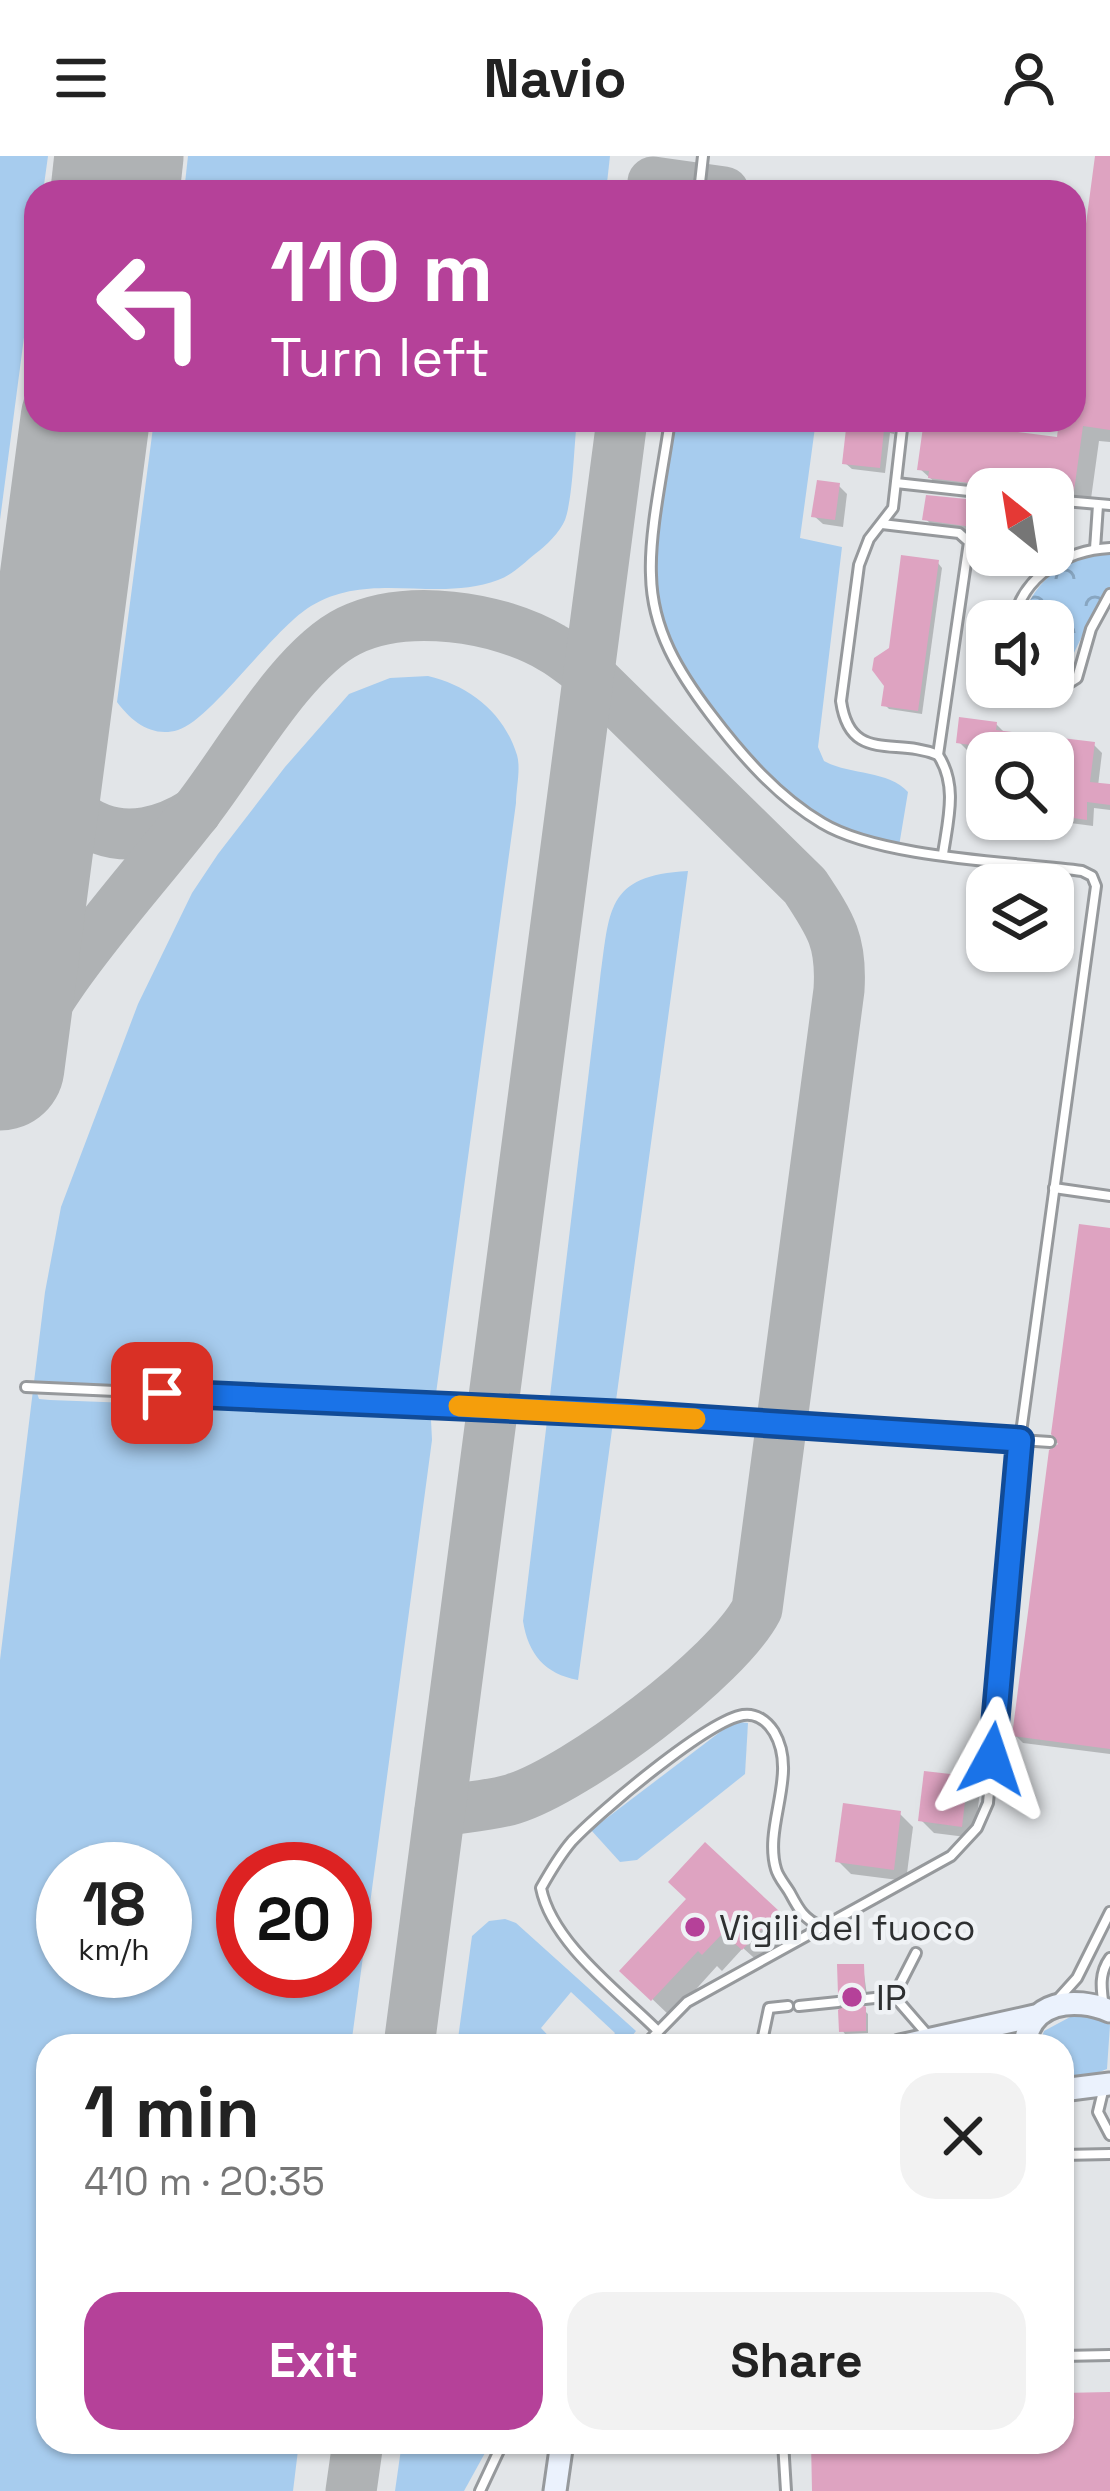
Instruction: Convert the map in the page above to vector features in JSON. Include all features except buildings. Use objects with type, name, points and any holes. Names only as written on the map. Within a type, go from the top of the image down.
[{"type":"street","points":[[952,2034],[1083,2003],[1107,2009]]},
{"type":"street","points":[[1030,2034],[1042,2012]]},
{"type":"street","points":[[1074,2090],[1107,2086]]},
{"type":"street","points":[[555,2491],[560,2454]]},
{"type":"lane","points":[[655,2034],[686,2002],[951,1856],[977,1828],[988,1803],[1020,1440],[1096,886],[1092,876],[1082,872],[889,846],[824,824],[769,782],[677,671],[661,628],[651,575],[669,432]]},
{"type":"lane","points":[[902,432],[893,508],[869,539],[859,565],[841,701],[844,724],[872,745],[938,755],[950,787],[944,854]]},
{"type":"lane","points":[[896,483],[966,491]]},
{"type":"lane","points":[[1074,502],[1110,505]]},
{"type":"lane","points":[[1095,548],[1098,505]]},
{"type":"lane","points":[[882,524],[959,533],[969,542],[938,755]]},
{"type":"lane","points":[[1022,600],[1045,570],[1095,548],[1110,548]]},
{"type":"lane","points":[[1074,680],[1090,629],[1110,594]]},
{"type":"lane","points":[[1054,1188],[1110,1196]]},
{"type":"lane","points":[[26,1387],[607,1413],[1050,1442]]},
{"type":"lane","points":[[658,2031],[572,1947],[550,1916],[541,1888],[572,1841],[716,1726],[742,1715],[756,1716],[774,1732],[783,1774],[776,1869],[801,1913],[822,1926]]},
{"type":"lane","points":[[1042,2012],[1076,1978],[1110,1912]]},
{"type":"lane","points":[[894,1996],[916,1953]]},
{"type":"lane","points":[[1107,2009],[1101,1982],[1110,1958]]},
{"type":"lane","points":[[865,1999],[894,1996]]},
{"type":"lane","points":[[894,1996],[928,2034]]},
{"type":"lane","points":[[764,2034],[769,2008],[838,2002]]},
{"type":"lane","points":[[1107,2086],[1098,2112],[1110,2135]]},
{"type":"lane","points":[[1074,2155],[1110,2154]]},
{"type":"lane","points":[[1074,2356],[1110,2355]]},
{"type":"lane","points":[[480,2491],[497,2454]]},
{"type":"lane","points":[[784,2454],[786,2491]]},
{"type":"green space","points":[[0,156],[48,156],[45,180],[24,180],[24,337],[0,520]]},
{"type":"green space","points":[[188,156],[610,156],[607,180],[185,180]]},
{"type":"green space","points":[[152,432],[576,432],[563,525],[513,572],[475,586],[380,588],[333,595],[296,618],[207,710],[178,730],[151,730],[117,702]]},
{"type":"green space","points":[[671,432],[814,432],[800,538],[842,547],[818,747],[824,761],[890,780],[908,792],[899,846],[837,830],[782,791],[726,732],[680,670],[664,629],[652,572]]},
{"type":"green space","points":[[1110,552],[1110,588],[1074,653],[1074,600],[1031,600],[1050,576],[1074,576],[1074,562]]},
{"type":"green space","points":[[428,676],[458,687],[483,704],[504,726],[517,755],[516,803],[435,1401],[41,1384],[37,1393],[39,1399],[50,1400],[419,1414],[431,1420],[372,1889],[372,1842],[216,1842],[216,1998],[357,1998],[353,2034],[36,2034],[36,2454],[298,2454],[293,2491],[0,2491],[0,1660],[45,1292],[61,1207],[138,1004],[192,893],[285,767],[349,694],[390,678]]},
{"type":"green space","points":[[688,871],[578,1680],[540,1661],[523,1621],[603,955],[610,916],[626,889],[661,874]]},
{"type":"green space","points":[[739,1722],[748,1723],[745,1774],[637,1860],[620,1862],[591,1830]]},
{"type":"green space","points":[[489,1921],[516,1923],[636,2031],[614,2034],[571,1992],[541,2028],[547,2034],[459,2034],[472,1936]]},
{"type":"green space","points":[[1072,2016],[1095,2017],[1110,2025],[1107,2069],[1074,2075],[1074,2034],[1044,2031]]},
{"type":"green space","points":[[400,2454],[484,2454],[464,2491],[395,2491]]},
{"type":"taxiway","points":[[411,2034],[620,432]]},
{"type":"taxiway","points":[[0,1093],[63,979],[197,810],[286,686],[328,645],[372,622],[424,616],[479,621],[557,651],[589,674],[805,886],[822,912],[836,946],[839,990],[757,1609],[741,1633],[683,1689],[574,1769],[513,1799],[440,1811]]},
{"type":"taxiway","points":[[41,753],[64,802],[100,829],[146,833],[196,812]]},
{"type":"taxiway","points":[[351,2491],[356,2454]]},
{"type":"runway","points":[[116,180],[119,156]]},
{"type":"runway","points":[[0,1066],[83,432]]},
{"type":"slow traffic","points":[[459,1406],[695,1419]]},
{"type":"place","name":"Vigili del fuoco","points":[[695,1927]]},
{"type":"place","name":"IP","points":[[852,1997]]},
{"type":"route","points":[[162,1393],[627,1414],[1020,1440],[992,1759]]}]
